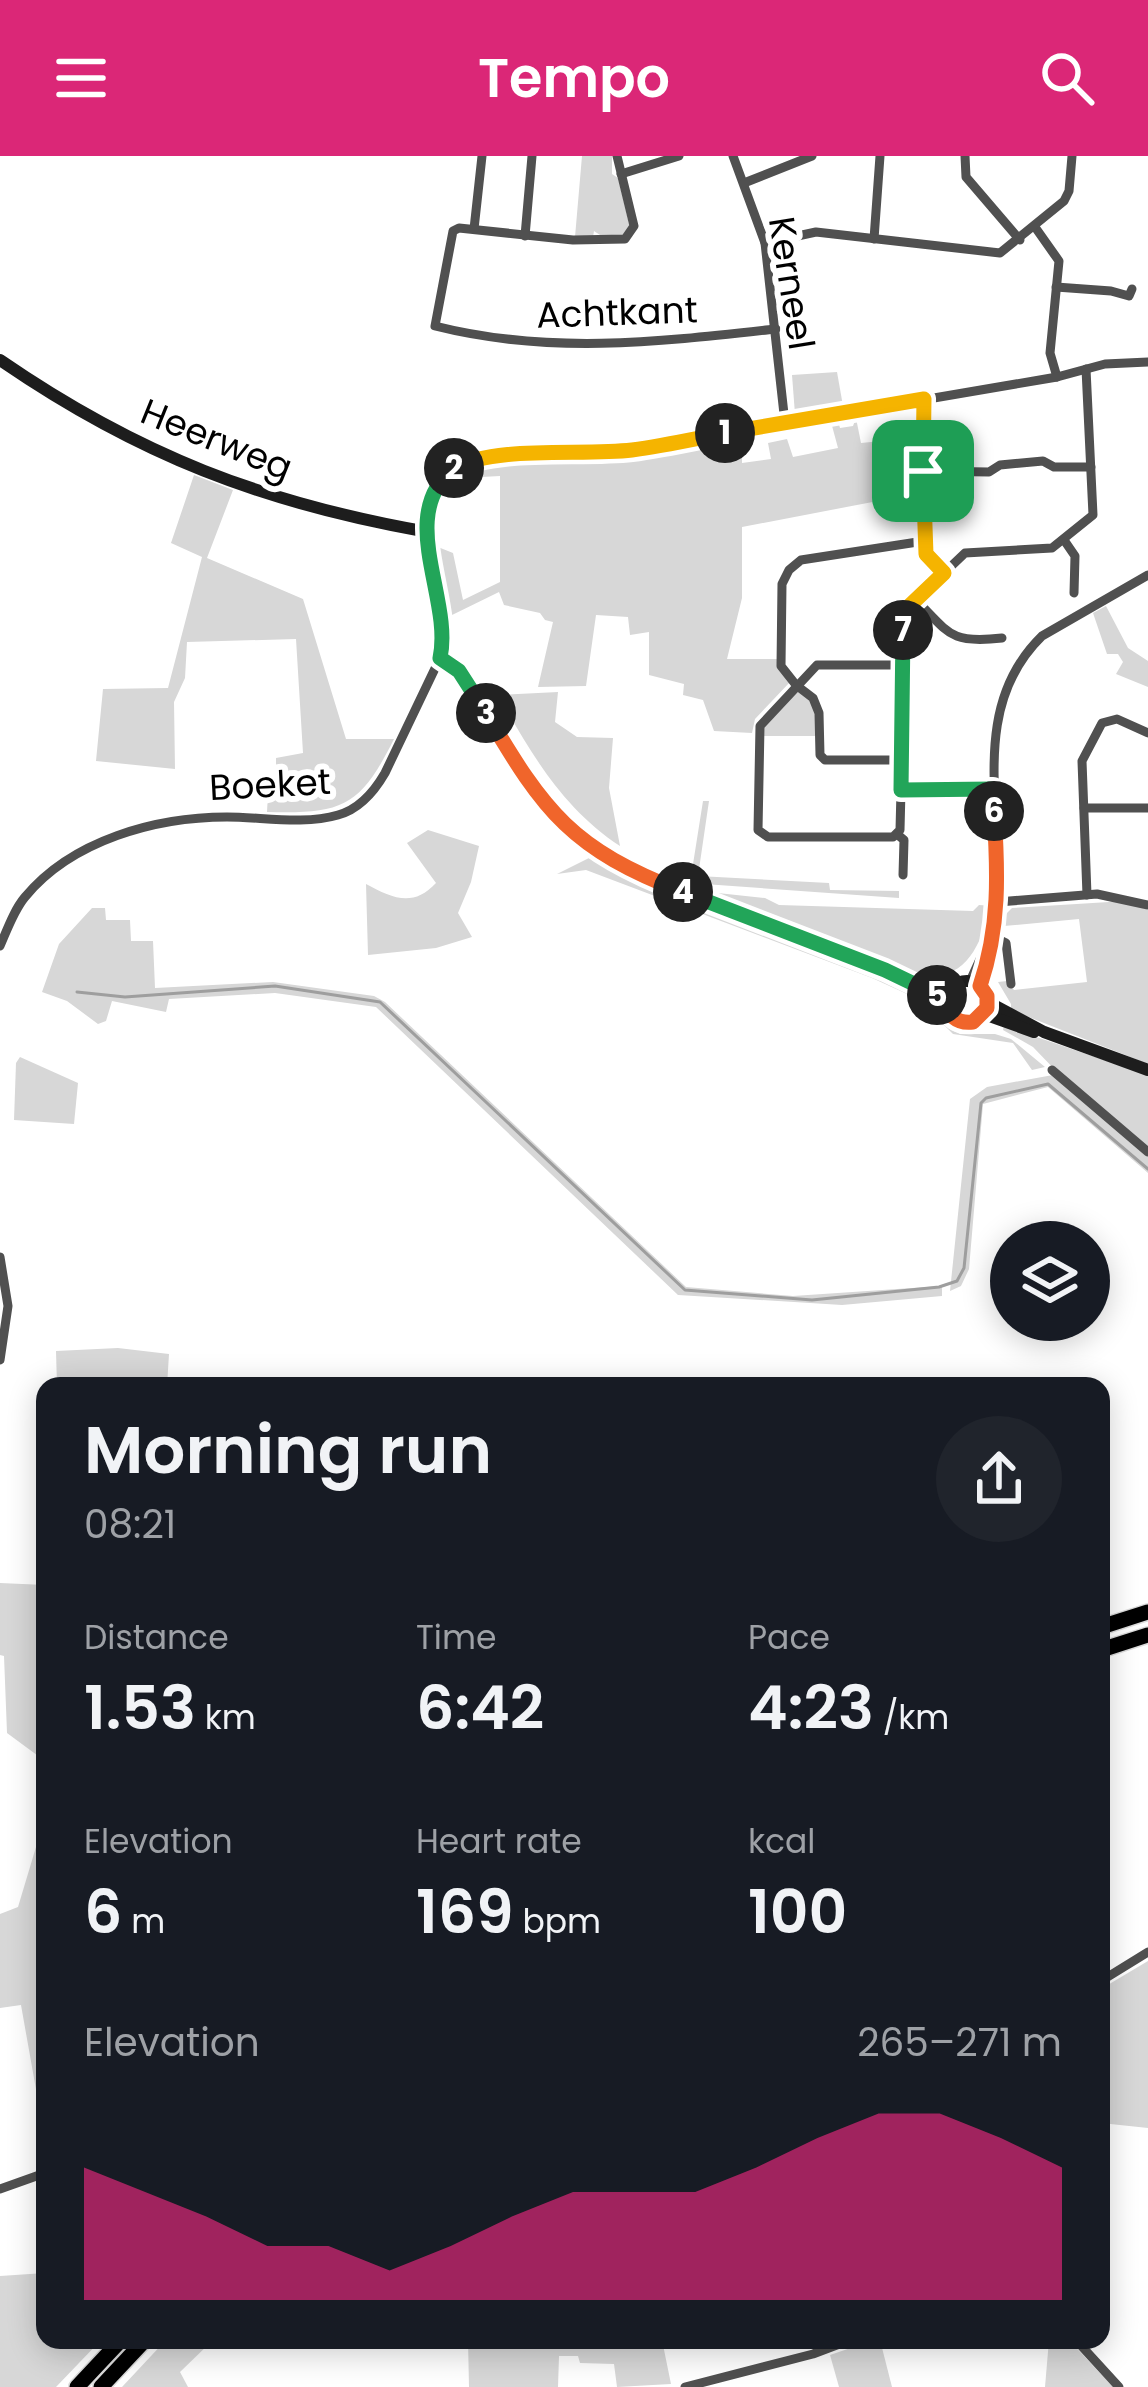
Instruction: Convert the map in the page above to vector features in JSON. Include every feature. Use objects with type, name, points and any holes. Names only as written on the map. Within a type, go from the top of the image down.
[{"type":"highway","points":[[1110,1624],[1148,1612]]},
{"type":"highway","points":[[1110,1647],[1148,1634]]},
{"type":"highway","points":[[76,2387],[112,2349]]},
{"type":"highway","points":[[101,2387],[137,2349]]},
{"type":"street","points":[[482,156],[474,230],[591,241],[625,239],[634,226],[616,156]]},
{"type":"street","points":[[525,236],[532,156]]},
{"type":"street","points":[[621,174],[679,156]]},
{"type":"street","name":"Kerneel","points":[[733,156],[765,243],[784,423]]},
{"type":"street","points":[[744,183],[812,156]]},
{"type":"street","points":[[867,156],[880,157],[874,239]]},
{"type":"street","points":[[965,156],[966,177],[1020,240]]},
{"type":"street","points":[[765,243],[815,232],[1000,253],[1064,201],[1072,156]]},
{"type":"street","points":[[1035,227],[1057,255],[1050,353],[1057,376]]},
{"type":"street","name":"Achtkant","points":[[474,230],[454,231],[435,326],[531,344],[583,346],[776,329]]},
{"type":"street","points":[[1055,287],[1129,296],[1132,289]]},
{"type":"street","name":"Heerweg","points":[[0,360],[54,398],[207,475],[301,506],[428,532]]},
{"type":"street","points":[[428,532],[433,493],[446,475],[470,460],[630,450],[1105,364],[1148,362]]},
{"type":"street","points":[[898,835],[903,612],[964,553],[1052,548],[1093,515],[1086,369]]},
{"type":"street","points":[[924,399],[924,541],[926,554],[944,573]]},
{"type":"street","points":[[923,471],[989,472],[1000,464],[1043,461],[1054,467],[1090,466]]},
{"type":"street","name":"Boeket","points":[[2,939],[21,901],[37,884],[61,865],[115,837],[183,819],[315,818],[361,804],[386,773],[440,658],[445,636],[428,532]]},
{"type":"street","points":[[1064,540],[1075,556],[1074,593]]},
{"type":"street","points":[[902,760],[825,760],[820,755],[819,713],[813,698],[796,686],[782,666],[782,584],[801,560],[924,541]]},
{"type":"street","points":[[1148,575],[1042,636],[1028,649],[1001,703],[993,789],[998,902],[975,984],[986,1008],[1033,1031],[1148,1070]]},
{"type":"street","points":[[914,599],[964,642],[1002,638]]},
{"type":"street","points":[[440,658],[459,671],[541,802],[583,842],[622,867],[948,994],[975,984]]},
{"type":"street","points":[[903,665],[817,664],[760,725],[758,734],[761,834],[898,835],[904,840],[903,875]]},
{"type":"street","points":[[1087,895],[1082,761],[1102,723],[1117,718],[1148,734]]},
{"type":"street","points":[[901,790],[993,789]]},
{"type":"street","points":[[1084,808],[1148,808]]},
{"type":"street","points":[[998,902],[1087,895],[1148,905]]},
{"type":"street","points":[[993,933],[1006,943],[1011,984]]},
{"type":"street","points":[[948,994],[949,1012],[959,1022],[973,1022],[986,1008]]},
{"type":"street","points":[[1052,1070],[1148,1152]]},
{"type":"street","points":[[0,1257],[8,1306],[0,1360]]},
{"type":"street","points":[[1110,1975],[1148,1952]]},
{"type":"street","points":[[0,2189],[36,2176]]},
{"type":"street","points":[[685,2387],[826,2349]]},
{"type":"street","points":[[1084,2349],[1119,2387]]},
{"type":"shaded area","points":[[582,156],[612,156],[612,174],[618,178],[630,228],[625,236],[603,237],[594,231],[593,237],[575,237]]},
{"type":"shaded area","points":[[837,372],[843,406],[795,414],[792,375]]},
{"type":"shaded area","points":[[856,418],[861,443],[881,441],[883,500],[742,527],[742,598],[727,659],[781,659],[790,682],[755,719],[752,733],[714,731],[703,700],[683,695],[684,684],[649,675],[649,632],[630,635],[628,617],[596,615],[586,686],[538,687],[553,622],[540,613],[504,605],[499,592],[450,616],[438,547],[453,553],[463,600],[500,582],[500,476],[463,478],[444,491],[441,488],[476,465],[675,451],[742,440],[742,463],[771,459],[768,443],[787,439],[793,457],[838,448],[831,422],[838,421],[840,428],[853,426]]},
{"type":"shaded area","points":[[194,475],[233,490],[207,558],[303,599],[346,739],[394,739],[370,779],[346,802],[314,811],[267,812],[269,774],[276,775],[276,758],[303,753],[296,639],[187,642],[185,678],[174,702],[175,769],[96,761],[103,689],[168,688],[202,557],[171,543]]},
{"type":"shaded area","points":[[1106,606],[1128,648],[1148,661],[1148,687],[1116,674],[1123,662],[1118,654],[1107,654],[1093,613]]},
{"type":"shaded area","points":[[798,690],[816,705],[815,736],[763,736],[763,728]]},
{"type":"shaded area","points":[[558,692],[555,722],[577,737],[613,738],[609,788],[620,846],[565,797],[498,695]]},
{"type":"shaded area","points":[[703,801],[709,801],[698,876],[829,883],[830,890],[899,891],[899,898],[690,883]]},
{"type":"shaded area","points":[[428,830],[479,846],[458,913],[472,937],[436,948],[368,955],[366,884],[402,898],[427,891],[436,883],[407,843]]},
{"type":"shaded area","points":[[589,858],[637,882],[894,980],[926,996],[925,1001],[948,1028],[960,1034],[1011,1039],[1045,1067],[1032,1070],[1013,1043],[953,1034],[918,999],[872,978],[586,870],[557,874]]},
{"type":"shaded area","points":[[690,890],[765,898],[779,905],[973,911],[979,905],[994,906],[966,961],[932,980]]},
{"type":"shaded area","points":[[1125,901],[1148,910],[1148,1064],[1011,1010],[998,982],[1007,981],[1014,990],[1087,982],[1079,919],[1004,926],[1004,916],[1012,908]]},
{"type":"shaded area","points":[[92,908],[105,908],[106,920],[130,920],[131,941],[153,941],[155,988],[273,982],[374,996],[385,1002],[686,1287],[793,1296],[942,1286],[942,1296],[842,1305],[678,1295],[376,1007],[275,993],[169,999],[166,1012],[112,1001],[106,1021],[98,1024],[67,1001],[42,992],[59,944]]},
{"type":"shaded area","points":[[1004,1026],[1148,1075],[1148,1147],[1033,1047],[1003,1030]]},
{"type":"shaded area","points":[[20,1057],[78,1083],[74,1124],[14,1120]]},
{"type":"shaded area","points":[[1053,1075],[1148,1154],[1148,1173],[1048,1087],[983,1104],[969,1269],[961,1286],[950,1291],[970,1099],[987,1087]]},
{"type":"shaded area","points":[[118,1348],[169,1354],[168,1377],[57,1377],[56,1351]]},
{"type":"shaded area","points":[[0,1583],[36,1585],[36,1754],[7,1733],[4,1656],[0,1655]]},
{"type":"shaded area","points":[[36,1847],[36,2089],[21,2005],[0,2008],[0,1914],[18,1907]]},
{"type":"shaded area","points":[[1148,1961],[1148,2128],[1110,2124],[1110,1984]]},
{"type":"shaded area","points":[[36,2274],[36,2349],[92,2349],[56,2387],[0,2387],[0,2276]]},
{"type":"shaded area","points":[[158,2349],[204,2349],[180,2372],[188,2387],[122,2387]]},
{"type":"shaded area","points":[[468,2349],[664,2349],[671,2384],[617,2387],[614,2364],[580,2363],[578,2356],[559,2356],[558,2387],[469,2387]]},
{"type":"shaded area","points":[[848,2349],[882,2349],[892,2387],[839,2387],[830,2355]]},
{"type":"shaded area","points":[[1048,2349],[1077,2349],[1113,2387],[1045,2387]]},
{"type":"waterway","points":[[77,992],[125,997],[275,986],[380,1002],[685,1290],[812,1300],[939,1287],[957,1281],[964,1268],[981,1103],[986,1098],[1048,1084],[1148,1169]]},
{"type":"route","points":[[924,399],[923,471],[926,554],[944,573],[903,612],[901,790],[993,789],[998,902],[980,986],[988,1002],[980,1019],[966,1023],[953,1018],[946,999],[885,970],[622,867],[560,822],[525,780],[459,671],[440,658],[445,636],[428,532],[433,493],[456,466],[470,460],[630,450],[924,399]]}]
